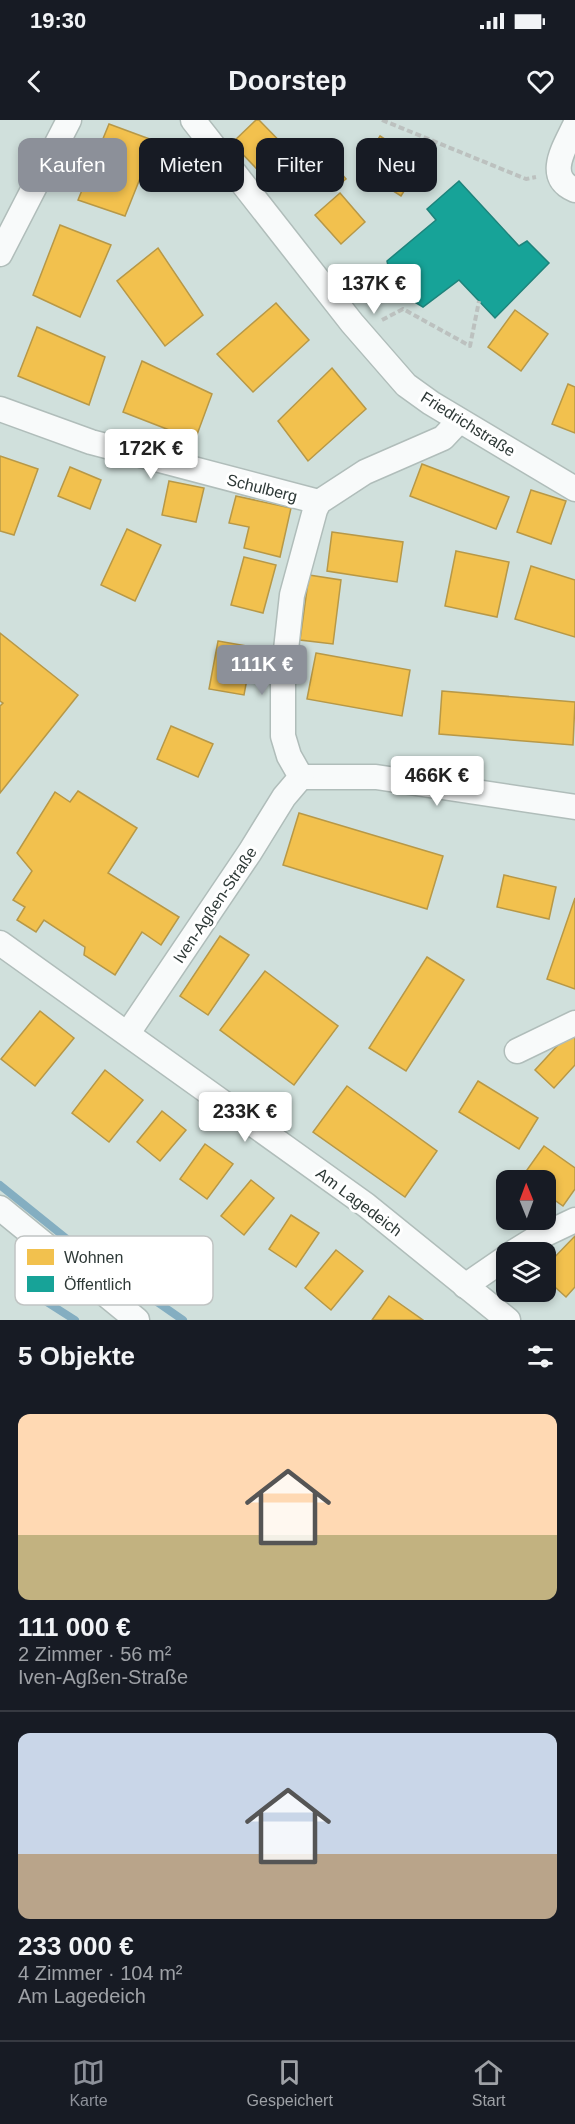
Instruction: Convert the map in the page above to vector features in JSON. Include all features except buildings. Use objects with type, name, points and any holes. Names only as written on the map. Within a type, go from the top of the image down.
[{"type":"street","points":[[0,254],[69,120]]},
{"type":"street","name":"Friedrichstraße","points":[[199,122],[361,332],[406,385],[459,421],[575,489]]},
{"type":"street","points":[[566,182],[559,161],[575,125]]},
{"type":"street","name":"Schulberg","points":[[0,409],[91,442],[319,502]]},
{"type":"street","points":[[459,421],[443,438],[365,472],[319,502],[310,524],[295,584],[283,677],[283,736],[289,756],[301,777],[376,777],[575,807]]},
{"type":"street","name":"Iven-Agßen-Straße","points":[[128,1033],[250,852],[284,797],[301,777]]},
{"type":"street","name":"Am Lagedeich","points":[[0,943],[366,1205],[507,1320]]},
{"type":"street","points":[[518,1051],[575,1023]]},
{"type":"street","points":[[0,1209],[33,1236]]},
{"type":"street","points":[[530,1242],[575,1220]]},
{"type":"street","points":[[465,1286],[496,1265]]},
{"type":"street","points":[[118,1305],[137,1320]]},
{"type":"path","points":[[382,120],[526,179],[566,182]]},
{"type":"path","points":[[361,332],[403,309],[470,346],[479,301]]},
{"type":"waterway","points":[[0,1185],[63,1236]]},
{"type":"waterway","points":[[51,1305],[75,1320]]},
{"type":"waterway","points":[[161,1305],[183,1320]]}]
